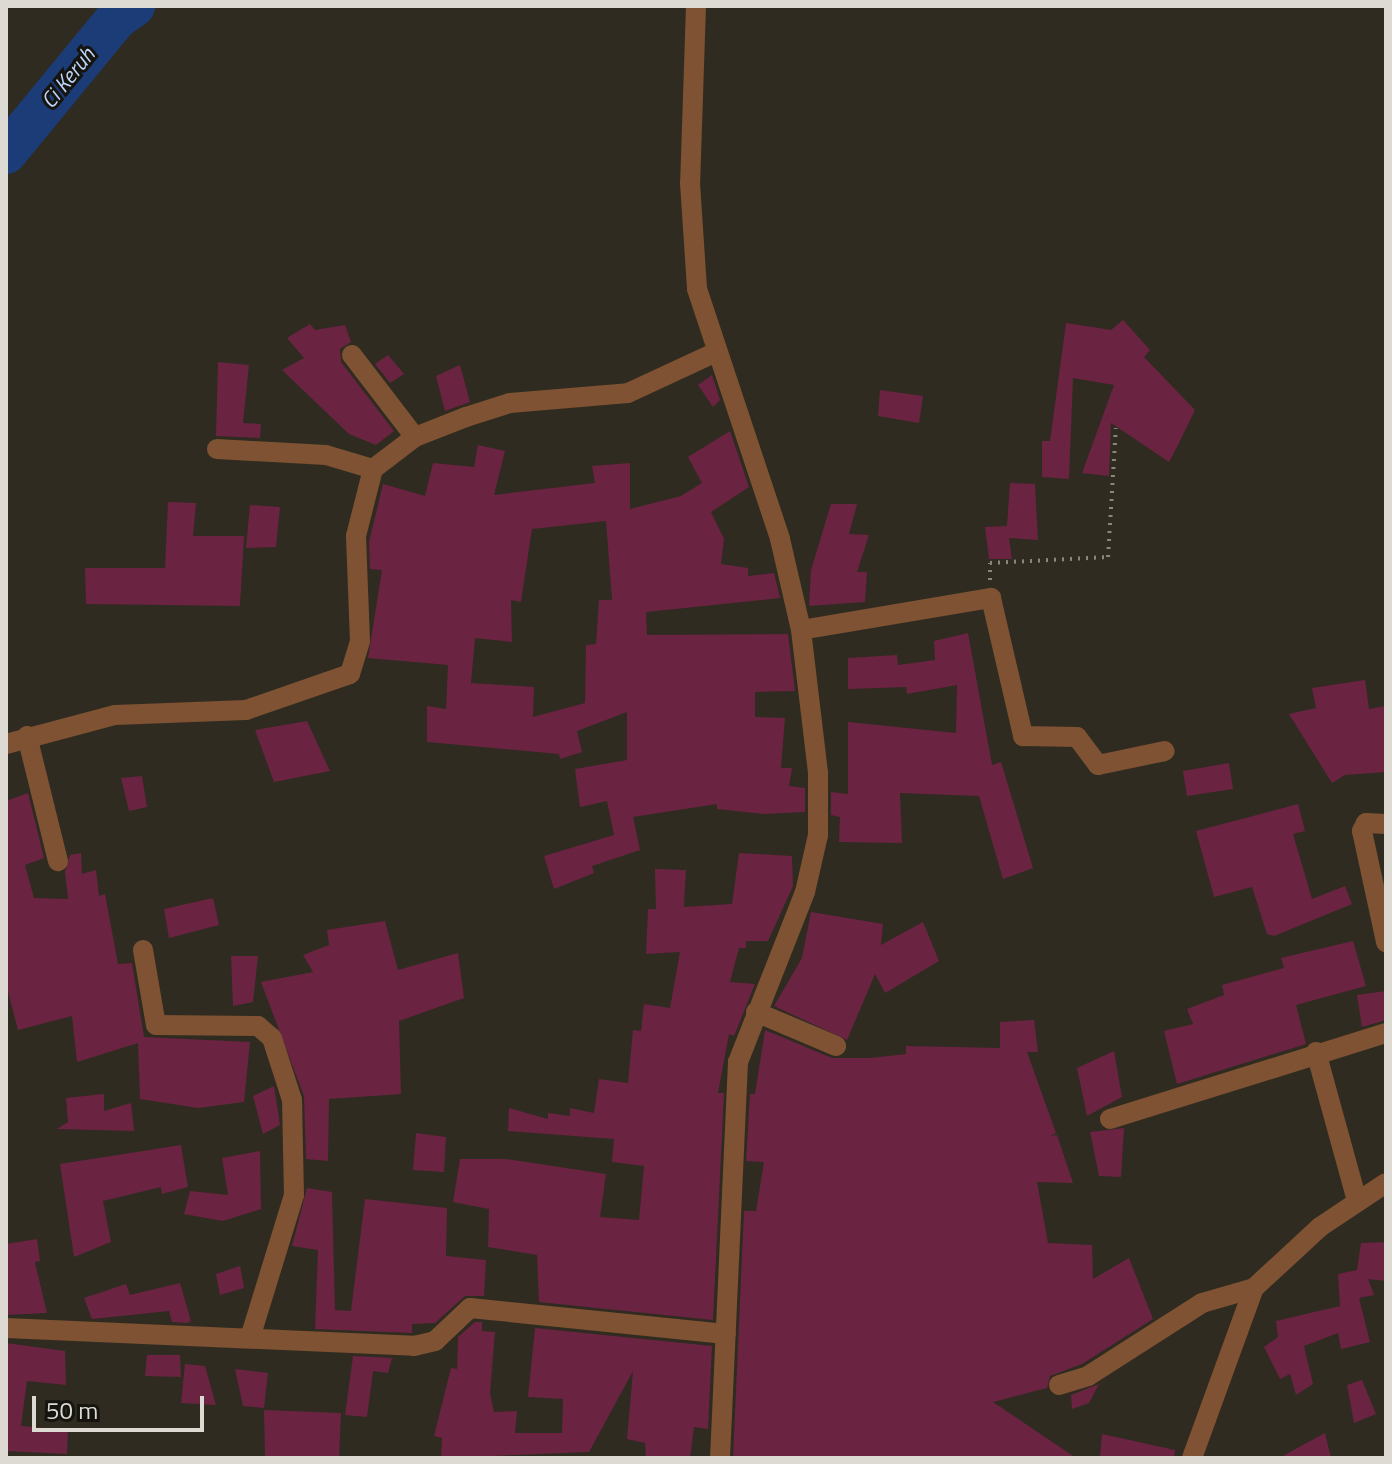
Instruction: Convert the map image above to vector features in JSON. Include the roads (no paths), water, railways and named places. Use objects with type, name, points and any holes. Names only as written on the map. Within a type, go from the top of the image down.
[{"type":"street","points":[[696,6],[690,183],[697,289],[714,353],[780,539],[801,630],[818,773],[818,835],[805,892],[756,1012],[737,1078],[720,1458]]},
{"type":"street","points":[[6,744],[115,715],[246,710],[350,674],[360,641],[356,536],[373,469],[415,437],[510,403],[628,393],[714,353]]},
{"type":"street","points":[[352,355],[415,437]]},
{"type":"street","points":[[217,449],[326,455],[373,469]]},
{"type":"street","points":[[801,630],[991,598],[1023,736],[1077,737],[1098,765],[1165,751]]},
{"type":"street","points":[[27,736],[58,861]]},
{"type":"street","points":[[1386,824],[1366,823],[1362,831],[1386,942]]},
{"type":"street","points":[[143,950],[156,1025],[258,1026],[272,1038],[292,1100],[294,1195],[251,1335]]},
{"type":"street","points":[[756,1012],[836,1046]]},
{"type":"street","points":[[1110,1119],[1316,1052],[1386,1033]]},
{"type":"street","points":[[1316,1052],[1357,1201]]},
{"type":"street","points":[[1059,1385],[1088,1376],[1202,1303],[1254,1288],[1357,1201],[1386,1183]]},
{"type":"street","points":[[1192,1458],[1254,1288]]},
{"type":"street","points":[[6,1328],[251,1335],[414,1346],[435,1341],[470,1308],[726,1334]]},
{"type":"waterway","name":"Ci Keruh","points":[[6,153],[117,18],[134,6]]}]
